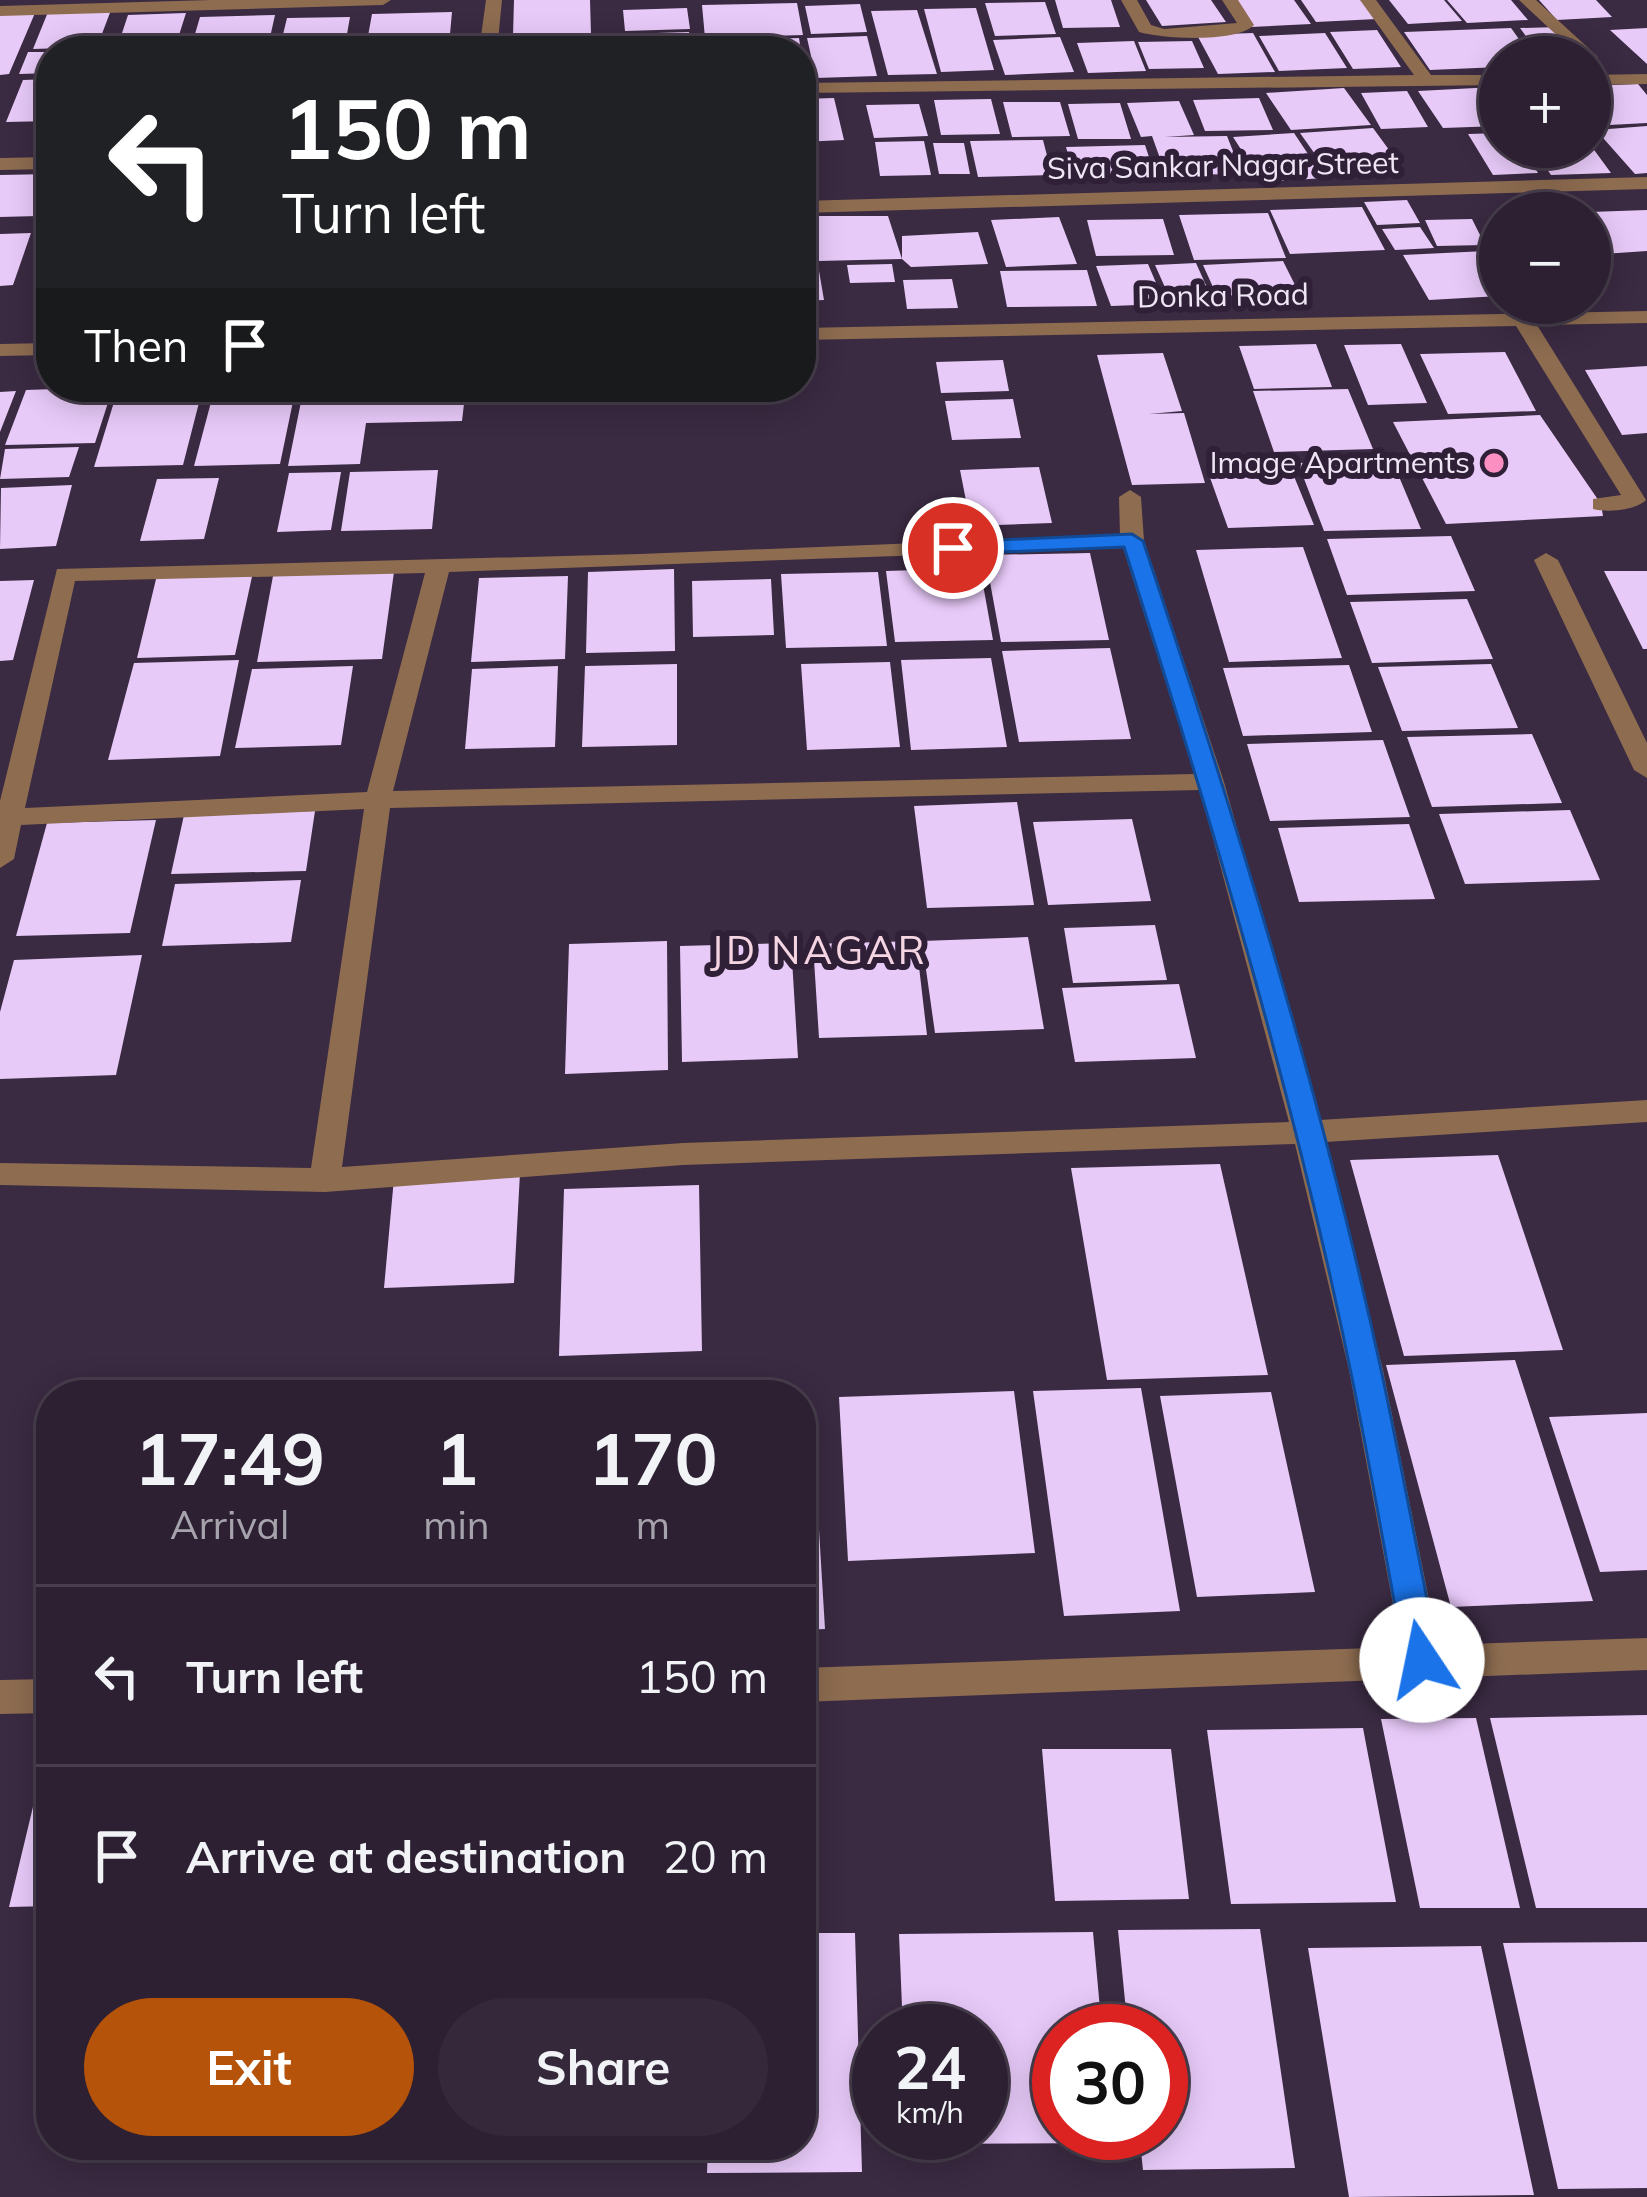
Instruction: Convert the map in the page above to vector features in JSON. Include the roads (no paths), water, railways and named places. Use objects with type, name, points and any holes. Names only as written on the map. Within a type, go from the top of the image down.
[{"type":"street","points":[[0,11],[187,2],[383,0]]},
{"type":"street","points":[[490,36],[494,0]]},
{"type":"street","points":[[1129,0],[1144,28],[1163,34],[1243,28],[1246,25],[1230,0]]},
{"type":"street","points":[[1368,0],[1426,80]]},
{"type":"street","points":[[1527,0],[1572,36]]},
{"type":"street","points":[[1611,80],[1647,79]]},
{"type":"street","points":[[816,88],[1479,80]]},
{"type":"street","points":[[0,164],[36,163]]},
{"type":"street","name":"Siva Sankar Nagar Street","points":[[816,207],[1647,183]]},
{"type":"street","name":"Donka Road","points":[[1611,318],[1647,317]]},
{"type":"street","name":"Donka Road","points":[[816,334],[1479,321]]},
{"type":"street","points":[[1525,324],[1635,500],[1601,504]]},
{"type":"street","points":[[0,350],[36,349]]},
{"type":"street","points":[[1130,497],[1132,541],[1211,782],[1307,1132],[1366,1370],[1422,1660]]},
{"type":"street","points":[[0,859],[5,818],[65,574],[1132,541]]},
{"type":"street","points":[[1546,560],[1647,770]]},
{"type":"street","points":[[326,1180],[378,800],[439,566]]},
{"type":"street","points":[[1619,712],[1647,711]]},
{"type":"street","points":[[5,818],[378,800],[1211,782]]},
{"type":"street","points":[[0,1174],[326,1180],[683,1154],[1307,1132],[1647,1111]]},
{"type":"street","points":[[816,1684],[1647,1654]]},
{"type":"street","points":[[0,1697],[36,1696]]},
{"type":"place","name":"Image Apartments","points":[[1494,463]]},
{"type":"district","name":"JD NAGAR","points":[[819,950]]}]
